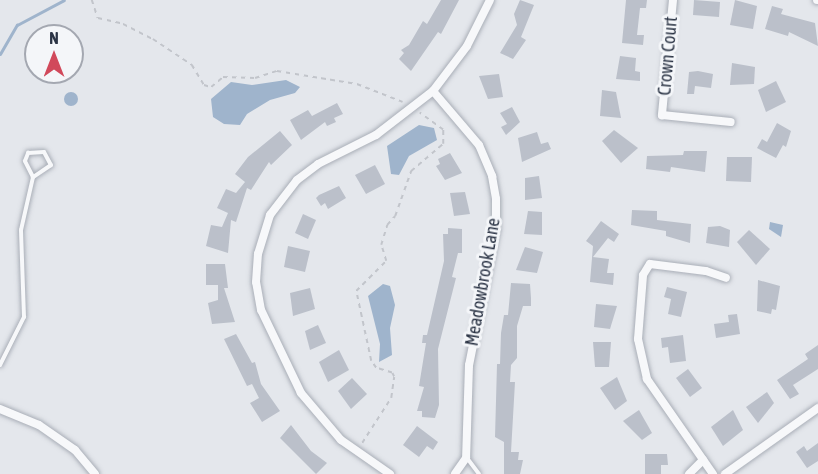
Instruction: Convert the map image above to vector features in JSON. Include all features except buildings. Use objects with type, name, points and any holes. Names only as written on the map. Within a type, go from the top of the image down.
[{"type":"street","points":[[390,474],[341,440],[301,393],[261,309],[256,282],[258,254],[264,227],[277,202],[297,180],[318,164],[376,135],[433,91],[467,46],[490,0]]},
{"type":"street","name":"Crown Court","points":[[673,0],[662,115],[731,122]]},
{"type":"street","name":"Meadowbrook Lane","points":[[433,91],[479,145],[492,176],[496,199],[496,229],[469,365],[466,458]]},
{"type":"street","points":[[713,474],[655,391],[642,366],[638,339],[643,275],[650,264],[706,271],[726,278]]},
{"type":"street","points":[[725,474],[818,408]]},
{"type":"street","points":[[0,409],[39,425],[75,450],[95,474]]},
{"type":"street","points":[[455,474],[466,458]]},
{"type":"street","points":[[689,474],[703,460]]},
{"type":"lane","points":[[0,365],[24,317],[21,230],[33,177],[25,161],[28,153],[36,150],[44,152],[51,165],[33,177]]},
{"type":"lane","points":[[466,458],[479,474]]},
{"type":"path","points":[[92,0],[98,18],[123,24],[153,39],[192,65],[204,85],[211,87],[224,77],[255,78],[277,71],[357,84],[380,96],[404,102]]},
{"type":"path","points":[[362,444],[391,398],[394,377],[376,368],[371,361],[369,338],[356,291],[386,261],[381,245],[387,225],[394,216],[411,171],[443,144],[443,130],[420,113]]},
{"type":"water","points":[[286,80],[300,87],[295,93],[270,100],[247,114],[240,125],[224,124],[213,117],[211,99],[231,82],[252,85]]},
{"type":"water","points":[[71,92],[76,94],[78,99],[76,104],[71,106],[66,104],[64,99],[66,94]]},
{"type":"water","points":[[419,125],[434,128],[437,140],[409,156],[399,175],[391,174],[387,146]]},
{"type":"water","points":[[770,222],[783,225],[781,237],[769,229]]},
{"type":"water","points":[[383,284],[390,286],[395,305],[390,328],[392,355],[379,362],[380,344],[368,296]]},
{"type":"waterway","points":[[0,54],[17,25],[64,0]]}]
